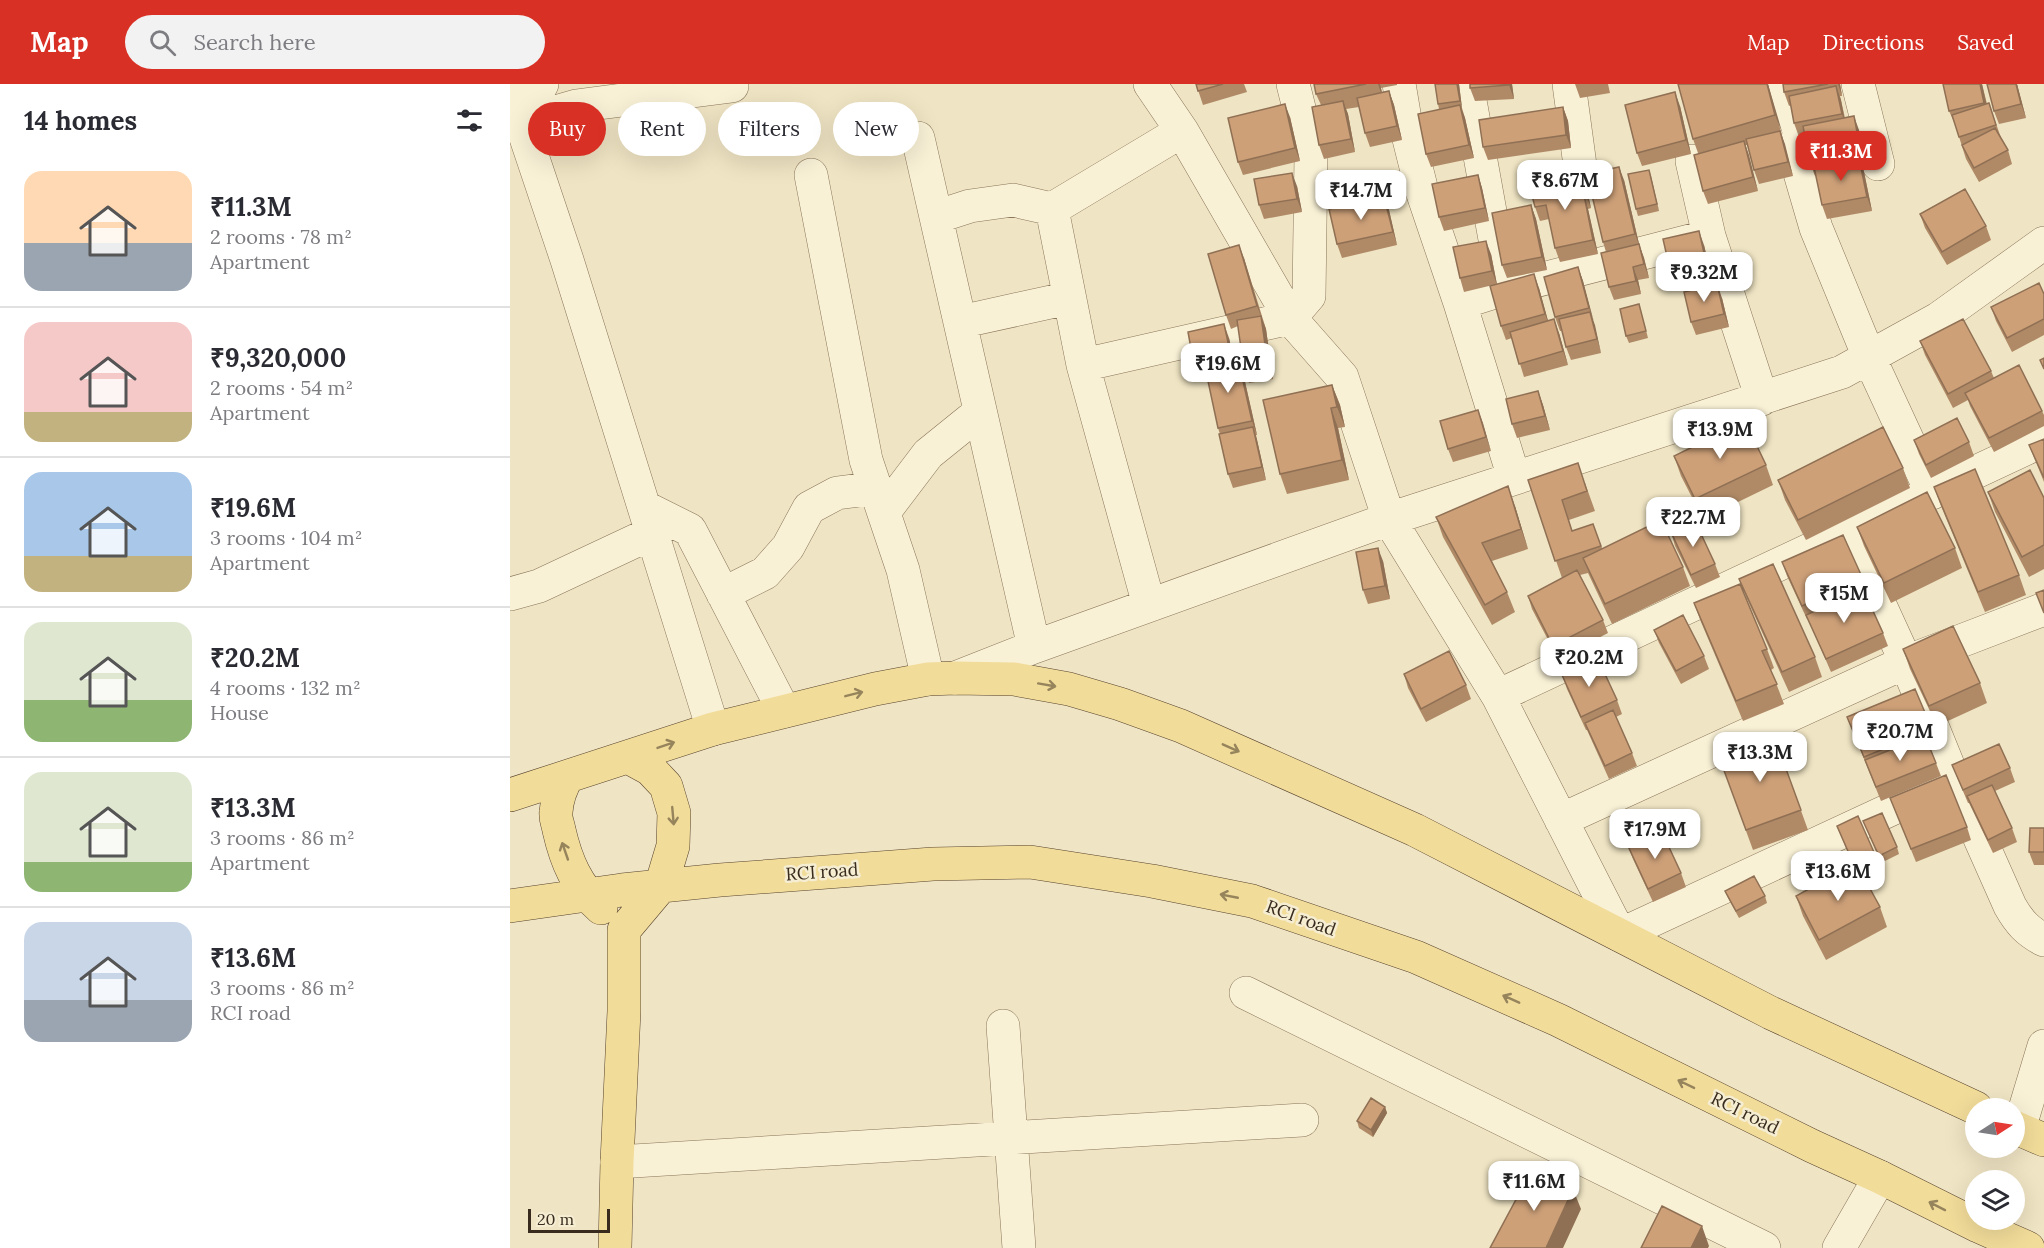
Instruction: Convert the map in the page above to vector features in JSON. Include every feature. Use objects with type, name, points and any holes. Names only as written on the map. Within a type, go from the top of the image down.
[{"type":"main road","points":[[510,795],[713,729],[875,689],[941,678],[1014,679],[1069,689],[1181,726],[1416,830],[1771,1013],[1965,1103]]},
{"type":"main road","points":[[615,1248],[624,1011],[624,930],[661,885],[674,846],[674,813],[666,786],[650,769],[628,758]]},
{"type":"main road","points":[[568,776],[560,790],[555,814],[562,845],[572,873],[586,895],[624,930]]},
{"type":"main road","name":"RCI road","points":[[510,906],[661,885],[933,864],[1029,862],[1152,881],[1252,901],[1427,962],[1558,1020],[1812,1146],[2028,1248]]},
{"type":"street","points":[[521,122],[542,84]]},
{"type":"street","points":[[1150,84],[1182,131],[1290,318],[1342,377],[1389,519],[1498,696],[1620,935],[1954,780]]},
{"type":"street","points":[[1083,365],[1290,318],[1309,296],[1311,156],[1293,84]]},
{"type":"street","points":[[1399,84],[1407,131],[1422,191],[1460,303],[1514,478]]},
{"type":"street","points":[[1467,84],[1504,288]]},
{"type":"street","points":[[1569,84],[1582,180]]},
{"type":"street","points":[[1774,84],[1816,228],[1869,357],[1932,493]]},
{"type":"street","points":[[1858,84],[1878,164]]},
{"type":"street","points":[[521,122],[576,106],[732,86]]},
{"type":"street","points":[[510,90],[570,271],[713,729]]},
{"type":"street","points":[[936,217],[970,206],[1013,200],[1052,209],[1182,131]]},
{"type":"street","points":[[919,142],[1034,646]]},
{"type":"street","points":[[1692,161],[1709,236],[1762,399]]},
{"type":"street","points":[[811,175],[866,460],[941,678],[1389,519],[1842,372],[1938,319],[2044,243]]},
{"type":"street","points":[[1052,209],[1083,365],[1149,605]]},
{"type":"street","points":[[1460,303],[1504,288],[1709,236]]},
{"type":"street","points":[[960,322],[1069,298]]},
{"type":"street","points":[[880,500],[928,454],[980,412]]},
{"type":"street","points":[[1498,696],[2044,440]]},
{"type":"street","points":[[723,594],[765,573],[788,547],[809,508],[837,493],[880,500]]},
{"type":"street","points":[[510,594],[539,585],[648,520],[690,530],[784,711]]},
{"type":"street","points":[[1847,533],[1906,662],[1954,780],[2010,906],[2018,920],[2029,932],[2044,940]]},
{"type":"street","points":[[1561,820],[1906,662],[2044,609]]},
{"type":"street","points":[[1246,993],[1764,1248]]},
{"type":"street","points":[[1003,1026],[1020,1248]]},
{"type":"street","points":[[2026,1132],[2044,1046]]},
{"type":"street","points":[[617,1162],[1302,1120]]},
{"type":"street","points":[[1839,1248],[1880,1177]]},
{"type":"building","points":[[1196,84],[1223,84],[1198,91]]},
{"type":"building","points":[[1314,84],[1366,84],[1316,94]]},
{"type":"building","points":[[1435,84],[1457,84],[1460,101],[1438,104]]},
{"type":"building","points":[[1470,84],[1509,84],[1509,85],[1470,88]]},
{"type":"building","points":[[1678,84],[1767,84],[1775,115],[1693,139]]},
{"type":"building","points":[[1783,84],[1828,84],[1784,92]]},
{"type":"building","points":[[1943,84],[1980,84],[1984,103],[1949,111]]},
{"type":"building","points":[[1987,84],[2016,84],[2021,104],[1994,111]]},
{"type":"building","points":[[1836,86],[1842,114],[1794,123],[1789,96]]},
{"type":"building","points":[[1389,91],[1397,126],[1365,133],[1357,98]]},
{"type":"building","points":[[1675,92],[1686,140],[1637,153],[1625,105]]},
{"type":"building","points":[[1343,101],[1351,139],[1319,145],[1312,107]]},
{"type":"building","points":[[1989,103],[1996,125],[1959,137],[1952,115]]},
{"type":"building","points":[[1285,104],[1295,148],[1238,162],[1228,118]]},
{"type":"building","points":[[1460,105],[1469,145],[1426,154],[1418,114]]},
{"type":"building","points":[[1563,107],[1566,135],[1483,147],[1479,120]]},
{"type":"building","points":[[1854,116],[1861,153],[1810,163],[1803,126]]},
{"type":"building","points":[[1995,128],[2008,150],[1974,168],[1962,145]]},
{"type":"building","points":[[1780,131],[1788,162],[1754,170],[1746,139]]},
{"type":"building","points":[[1744,141],[1753,177],[1703,191],[1694,155]]},
{"type":"building","points":[[1859,158],[1867,197],[1822,205],[1814,167]]},
{"type":"building","points":[[1619,167],[1635,234],[1603,242],[1587,174]]},
{"type":"building","points":[[1649,170],[1657,204],[1636,209],[1628,174]]},
{"type":"building","points":[[1292,173],[1297,199],[1259,205],[1254,179]]},
{"type":"building","points":[[1478,175],[1485,208],[1439,217],[1432,184]]},
{"type":"building","points":[[1582,177],[1593,240],[1555,248],[1546,205],[1535,207],[1530,188]]},
{"type":"building","points":[[1965,189],[1986,226],[1942,252],[1920,214]]},
{"type":"building","points":[[1384,197],[1393,232],[1337,244],[1329,209]]},
{"type":"building","points":[[1531,205],[1542,257],[1502,265],[1492,213]]},
{"type":"building","points":[[1699,231],[1706,262],[1670,270],[1663,239]]},
{"type":"building","points":[[1486,241],[1492,271],[1460,278],[1453,247]]},
{"type":"building","points":[[1639,244],[1644,264],[1633,267],[1636,281],[1609,287],[1601,253]]},
{"type":"building","points":[[1239,245],[1257,306],[1226,315],[1208,254]]},
{"type":"building","points":[[1578,267],[1589,308],[1555,317],[1544,277]]},
{"type":"building","points":[[1534,274],[1545,314],[1501,326],[1490,286]]},
{"type":"building","points":[[2039,283],[2044,294],[2044,319],[2007,338],[1991,307]]},
{"type":"building","points":[[1717,284],[1724,314],[1691,322],[1684,292]]},
{"type":"building","points":[[1639,304],[1646,331],[1626,336],[1620,309]]},
{"type":"building","points":[[1590,312],[1597,339],[1566,347],[1559,319]]},
{"type":"building","points":[[1261,316],[1268,366],[1244,369],[1237,320]]},
{"type":"building","points":[[1554,319],[1563,351],[1519,364],[1510,332]]},
{"type":"building","points":[[1963,319],[1991,371],[1948,394],[1920,341]]},
{"type":"building","points":[[1224,324],[1229,347],[1192,354],[1188,332]]},
{"type":"building","points":[[1238,359],[1252,421],[1218,428],[1205,367]]},
{"type":"building","points":[[2019,365],[2042,411],[1989,438],[1965,393]]},
{"type":"building","points":[[1332,385],[1337,407],[1331,408],[1342,460],[1280,474],[1263,400]]},
{"type":"building","points":[[1538,391],[1545,416],[1512,424],[1506,399]]},
{"type":"building","points":[[1478,410],[1486,437],[1448,449],[1440,421]]},
{"type":"building","points":[[1957,418],[1969,442],[1926,465],[1914,440]]},
{"type":"building","points":[[1745,421],[1766,465],[1695,499],[1674,456]]},
{"type":"building","points":[[1253,427],[1262,467],[1228,474],[1219,434]]},
{"type":"building","points":[[1883,427],[1903,468],[1798,520],[1778,480]]},
{"type":"building","points":[[2044,439],[2044,478],[2029,445]]},
{"type":"building","points":[[1578,463],[1587,491],[1562,500],[1572,531],[1593,524],[1601,546],[1555,561],[1528,480]]},
{"type":"building","points":[[1975,469],[2019,575],[1978,592],[1934,487]]},
{"type":"building","points":[[2030,470],[2044,498],[2044,545],[2022,557],[1988,492]]},
{"type":"building","points":[[1508,486],[1521,529],[1482,543],[1507,592],[1485,605],[1436,517]]},
{"type":"building","points":[[1927,492],[1955,548],[1884,583],[1857,527]]},
{"type":"building","points":[[1661,520],[1683,567],[1605,604],[1583,558]]},
{"type":"building","points":[[1695,521],[1715,564],[1691,575],[1671,532]]},
{"type":"building","points":[[1843,535],[1863,579],[1802,606],[1782,562]]},
{"type":"building","points":[[1378,548],[1385,586],[1363,590],[1356,552]]},
{"type":"building","points":[[1773,564],[1815,657],[1782,672],[1739,579]]},
{"type":"building","points":[[1577,570],[1603,620],[1553,646],[1528,596]]},
{"type":"building","points":[[1740,584],[1767,649],[1762,651],[1777,684],[1736,701],[1694,603]]},
{"type":"building","points":[[1863,589],[1883,633],[1826,659],[1806,615]]},
{"type":"building","points":[[2044,590],[2044,613],[2036,593]]},
{"type":"building","points":[[1683,615],[1704,656],[1676,671],[1654,630]]},
{"type":"building","points":[[1953,626],[1980,683],[1929,706],[1903,649]]},
{"type":"building","points":[[1449,651],[1466,685],[1421,709],[1404,674]]},
{"type":"building","points":[[1598,659],[1617,700],[1581,717],[1562,675]]},
{"type":"building","points":[[1915,689],[1932,729],[1864,757],[1847,717]]},
{"type":"building","points":[[1613,710],[1632,753],[1605,766],[1585,723]]},
{"type":"building","points":[[1774,736],[1801,810],[1746,830],[1719,757]]},
{"type":"building","points":[[1925,736],[1936,763],[1876,787],[1865,760]]},
{"type":"building","points":[[1999,744],[2010,768],[1963,790],[1952,765]]},
{"type":"building","points":[[1946,775],[1967,827],[1911,849],[1890,798]]},
{"type":"building","points":[[1992,785],[2012,828],[1988,840],[1967,796]]},
{"type":"building","points":[[1882,813],[1897,847],[1879,856],[1863,821]]},
{"type":"building","points":[[1858,816],[1877,859],[1859,867],[1856,863],[1854,865],[1837,826]]},
{"type":"building","points":[[2030,828],[2044,828],[2044,852],[2029,852]]},
{"type":"building","points":[[1661,830],[1681,873],[1648,889],[1628,846]]},
{"type":"building","points":[[1856,863],[1880,907],[1819,940],[1796,896]]},
{"type":"building","points":[[1754,876],[1765,896],[1736,911],[1725,891]]},
{"type":"building","points":[[1371,1098],[1385,1107],[1371,1130],[1357,1121]]},
{"type":"building","points":[[1535,1164],[1573,1189],[1546,1248],[1490,1248]]},
{"type":"building","points":[[1662,1206],[1702,1226],[1691,1248],[1641,1248]]}]
